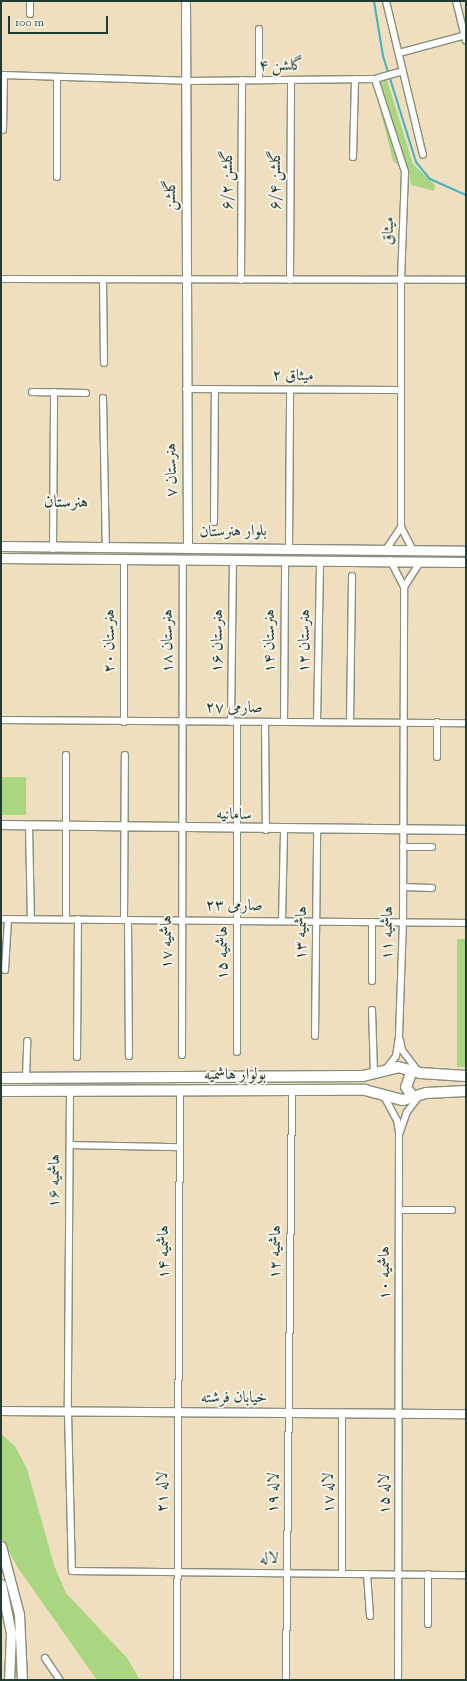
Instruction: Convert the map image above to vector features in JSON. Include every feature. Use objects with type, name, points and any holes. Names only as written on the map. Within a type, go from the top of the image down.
[{"type":"main road","name":"بلوار هنرستان","points":[[1,546],[53,549],[289,548],[414,552],[466,551]]},
{"type":"main road","points":[[265,559],[266,548]]},
{"type":"main road","name":"بلوار هنرستان","points":[[1,558],[124,560],[390,560],[420,562],[466,562]]},
{"type":"main road","name":"بولوار هاشمیه","points":[[1,1078],[379,1073],[398,1067],[416,1072],[466,1076]]},
{"type":"main road","points":[[416,1072],[406,1087],[417,1096]]},
{"type":"main road","points":[[219,1076],[219,1091]]},
{"type":"main road","name":"بولوار هاشمیه","points":[[1,1091],[365,1090],[403,1100],[417,1096],[466,1091]]},
{"type":"main road","points":[[1,1546],[19,1614],[22,1680]]},
{"type":"main road","points":[[1,1584],[11,1633],[9,1680]]},
{"type":"street","points":[[30,1],[30,14]]},
{"type":"street","name":"گلشن","points":[[186,1],[186,389]]},
{"type":"street","points":[[386,1],[423,155]]},
{"type":"street","points":[[399,53],[466,37],[456,1]]},
{"type":"street","points":[[259,29],[259,80]]},
{"type":"street","name":"گلشن ۴","points":[[2,75],[57,78],[187,81],[291,80],[375,79],[403,71]]},
{"type":"street","points":[[2,75],[3,130]]},
{"type":"street","points":[[57,78],[57,177]]},
{"type":"street","points":[[353,157],[355,79]]},
{"type":"street","name":"میثاق","points":[[375,79],[405,172],[401,280],[401,527]]},
{"type":"street","name":"گلشن ۶/۲","points":[[241,280],[242,80]]},
{"type":"street","name":"گلشن ۶/۴","points":[[290,280],[291,80]]},
{"type":"street","points":[[1,279],[466,280]]},
{"type":"street","points":[[103,280],[104,363]]},
{"type":"street","name":"میثاق ۲","points":[[186,389],[400,390]]},
{"type":"street","name":"هنرستان ۷","points":[[186,389],[188,549]]},
{"type":"street","points":[[214,522],[215,390]]},
{"type":"street","points":[[289,548],[290,390]]},
{"type":"street","points":[[32,392],[86,392]]},
{"type":"street","points":[[53,549],[54,392]]},
{"type":"street","points":[[103,398],[106,549]]},
{"type":"street","points":[[385,551],[401,527],[414,552]]},
{"type":"street","name":"هنرستان ۲۰","points":[[124,560],[124,722]]},
{"type":"street","name":"هنرستان ۱۸","points":[[181,829],[183,560]]},
{"type":"street","name":"هنرستان ۱۶","points":[[233,560],[234,722],[237,830]]},
{"type":"street","name":"هنرستان ۱۴","points":[[284,560],[284,722]]},
{"type":"street","name":"هنرستان ۱۲","points":[[317,722],[320,560]]},
{"type":"street","points":[[390,560],[404,587],[420,562]]},
{"type":"street","points":[[350,722],[352,576]]},
{"type":"street","name":"هاشمیه ۱۱","points":[[399,1036],[403,922],[404,587]]},
{"type":"street","name":"صارمی ۲۷","points":[[1,720],[124,722],[466,723]]},
{"type":"street","points":[[265,722],[266,830]]},
{"type":"street","points":[[437,722],[437,757]]},
{"type":"street","points":[[66,755],[66,919]]},
{"type":"street","points":[[125,755],[124,898],[126,920],[129,1056]]},
{"type":"street","name":"سامانیه","points":[[1,825],[237,830],[466,830]]},
{"type":"street","points":[[29,826],[31,919]]},
{"type":"street","name":"هاشمیه ۱۷","points":[[181,829],[182,1054]]},
{"type":"street","name":"هاشمیه ۱۵","points":[[237,830],[237,1052]]},
{"type":"street","points":[[282,921],[284,830]]},
{"type":"street","name":"هاشمیه ۱۳","points":[[314,1036],[317,830]]},
{"type":"street","points":[[403,847],[432,848]]},
{"type":"street","points":[[403,887],[432,888]]},
{"type":"street","points":[[4,919],[5,970]]},
{"type":"street","name":"صارمی ۲۳","points":[[4,919],[466,923]]},
{"type":"street","points":[[77,1056],[78,919]]},
{"type":"street","points":[[372,922],[372,981]]},
{"type":"street","points":[[372,1010],[379,1073]]},
{"type":"street","points":[[399,1036],[402,1050],[416,1072]]},
{"type":"street","points":[[379,1073],[396,1056],[399,1036]]},
{"type":"street","points":[[26,1078],[28,1041]]},
{"type":"street","name":"هاشمیه ۱۶","points":[[70,1091],[68,1412],[72,1571]]},
{"type":"street","name":"هاشمیه ۱۴","points":[[178,1413],[180,1091]]},
{"type":"street","name":"هاشمیه ۱۲","points":[[288,1413],[292,1091]]},
{"type":"street","points":[[384,1096],[397,1120],[399,1133]]},
{"type":"street","points":[[399,1133],[407,1112],[417,1096]]},
{"type":"street","name":"هاشمیه ۱۰","points":[[399,1133],[399,1413]]},
{"type":"street","points":[[70,1145],[179,1147]]},
{"type":"street","points":[[399,1210],[452,1210]]},
{"type":"street","name":"خیابان فرشته","points":[[1,1411],[466,1414]]},
{"type":"street","name":"لاله ۲۱","points":[[177,1680],[176,1572],[178,1413]]},
{"type":"street","name":"لاله ۱۹","points":[[286,1680],[288,1413]]},
{"type":"street","name":"لاله ۱۷","points":[[342,1413],[342,1573]]},
{"type":"street","name":"لاله ۱۵","points":[[398,1680],[399,1413]]},
{"type":"street","name":"لاله","points":[[72,1571],[466,1574]]},
{"type":"street","points":[[367,1574],[370,1616]]},
{"type":"street","points":[[428,1574],[428,1624]]},
{"type":"street","points":[[45,1658],[60,1680]]},
{"type":"green space","points":[[387,80],[413,164],[435,185],[434,191],[411,185],[409,172],[393,161],[374,85]]},
{"type":"green space","points":[[1,777],[26,777],[26,815],[1,815]]},
{"type":"green space","points":[[457,939],[466,939],[466,1067],[457,1067]]},
{"type":"green space","points":[[1,1434],[15,1446],[27,1469],[54,1565],[66,1593],[127,1658],[140,1680],[97,1680],[18,1568],[1,1537]]},
{"type":"waterway","points":[[374,1],[383,56],[416,162],[430,179],[466,195]]},
{"type":"district","name":"هنرستان","points":[[66,504]]}]
